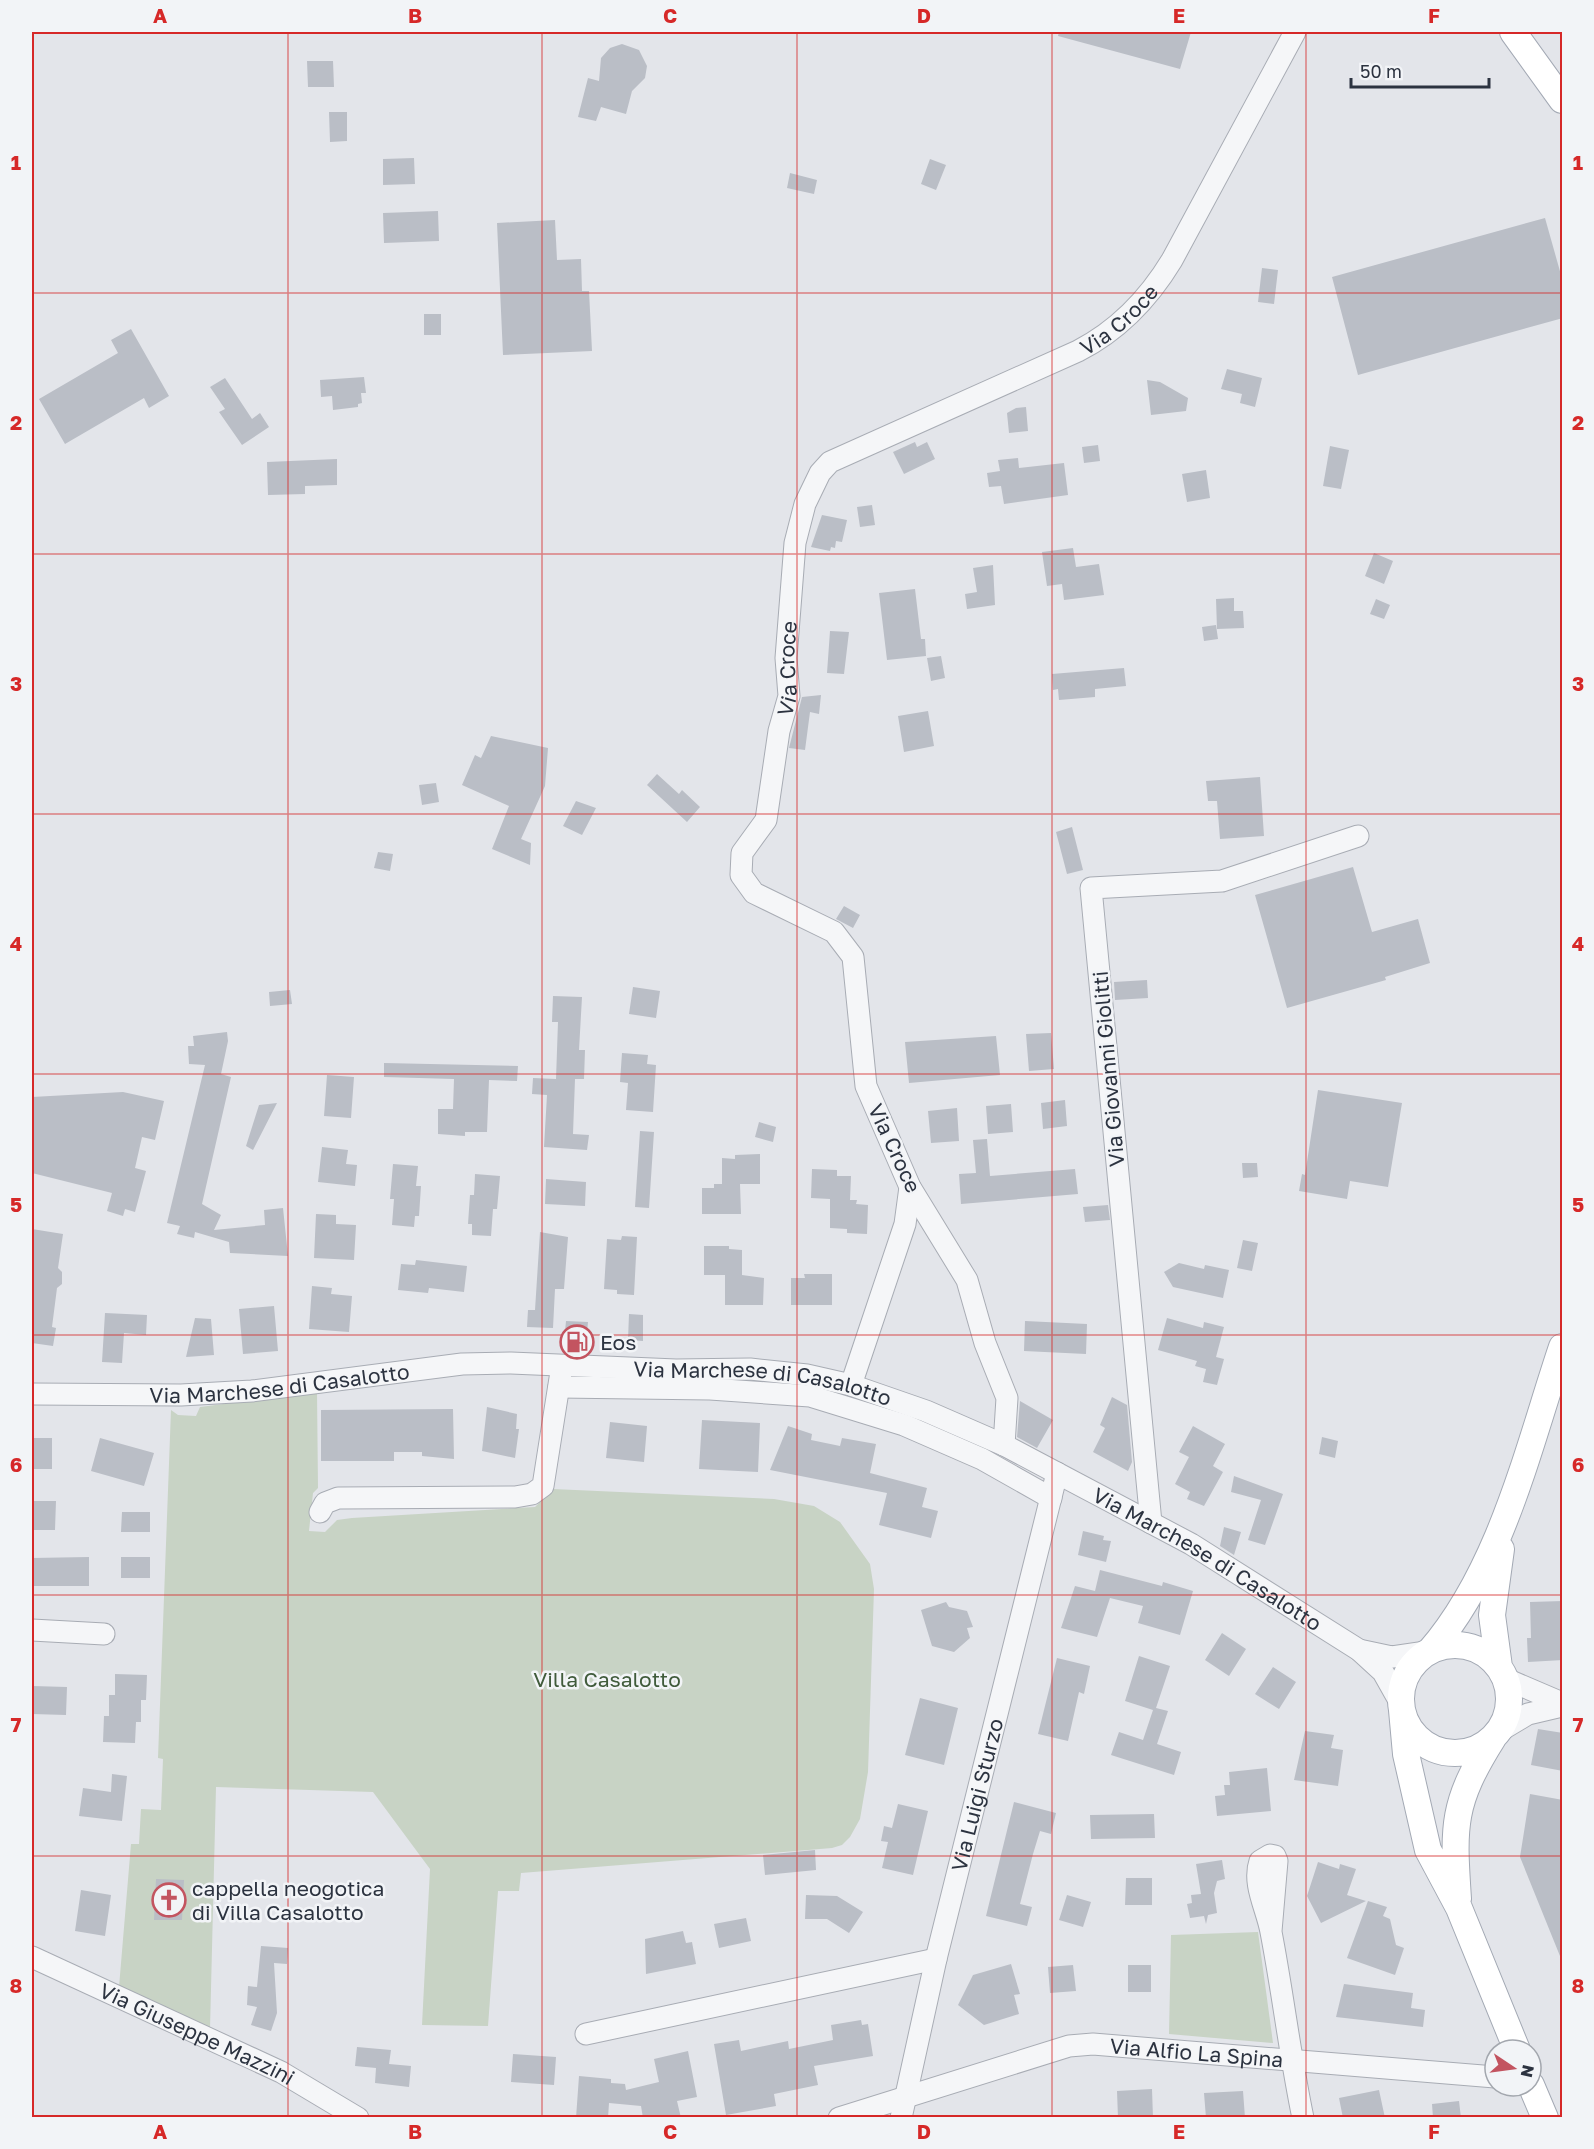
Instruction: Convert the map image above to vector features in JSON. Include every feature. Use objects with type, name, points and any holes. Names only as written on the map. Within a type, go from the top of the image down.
[{"type":"main road","points":[[1513,32],[1563,100]]},
{"type":"main road","points":[[1511,2038],[1459,1908],[1428,1850],[1406,1754],[1401,1707],[1404,1680],[1417,1660],[1428,1651],[1470,1596],[1505,1515],[1563,1347]]},
{"type":"main road","points":[[1459,1908],[1454,1837],[1457,1816],[1462,1796],[1474,1767],[1496,1734],[1509,1707],[1492,1615],[1505,1515]]},
{"type":"main road","points":[[1428,1651],[1455,1644],[1467,1646],[1491,1658],[1502,1673]]},
{"type":"main road","points":[[1401,1707],[1413,1734],[1423,1743],[1441,1751],[1460,1753],[1473,1750],[1496,1734]]},
{"type":"main road","points":[[1537,2098],[1545,2118]]},
{"type":"street","name":"Via Croce","points":[[1004,1445],[1007,1398],[985,1343],[967,1280],[910,1187],[866,1086],[853,957],[834,932],[754,893],[741,875],[742,853],[766,820],[779,730],[789,696],[786,658],[795,543],[804,504],[820,473],[830,462],[1078,351],[1107,335],[1163,275],[1295,32]]},
{"type":"street","name":"Via Giovanni Giolitti","points":[[1151,1523],[1091,888],[1222,881],[1358,836]]},
{"type":"street","points":[[851,1385],[905,1224],[910,1187]]},
{"type":"street","name":"Via Marchese di Casalotto","points":[[32,1394],[181,1395],[252,1391],[462,1364],[676,1370],[750,1369],[807,1375],[851,1385],[927,1411],[1004,1445],[1191,1544],[1359,1650]]},
{"type":"street","points":[[320,1512],[325,1503],[338,1498],[515,1497],[532,1494],[543,1486],[562,1366]]},
{"type":"street","points":[[559,1387],[710,1389],[810,1396],[904,1425],[982,1459],[1051,1498]]},
{"type":"street","name":"Via Luigi Sturzo","points":[[903,2108],[936,1959],[1057,1473]]},
{"type":"street","points":[[32,1630],[104,1634]]},
{"type":"street","points":[[1359,1650],[1392,1657],[1428,1651]]},
{"type":"street","points":[[1359,1650],[1383,1672],[1401,1707]]},
{"type":"street","points":[[1502,1673],[1563,1705]]},
{"type":"street","points":[[1496,1734],[1528,1714],[1563,1705]]},
{"type":"street","points":[[1271,1930],[1290,2060],[1303,2118]]},
{"type":"street","name":"Via Giuseppe Mazzini","points":[[32,1957],[281,2072],[358,2118]]},
{"type":"street","points":[[586,2034],[936,1959]]},
{"type":"street","name":"Via Alfio La Spina","points":[[903,2108],[1070,2046],[1116,2044],[1483,2076]]},
{"type":"street","points":[[839,2118],[903,2108]]},
{"type":"green space","name":"Villa Casalotto","points":[[317,1392],[318,1488],[313,1493],[309,1531],[325,1532],[337,1520],[352,1518],[535,1507],[553,1489],[774,1499],[814,1506],[840,1522],[870,1564],[874,1589],[868,1772],[860,1819],[850,1837],[842,1845],[832,1848],[521,1873],[519,1891],[498,1891],[488,2026],[422,2025],[430,1869],[373,1792],[216,1787],[210,2029],[119,1987],[131,1844],[139,1844],[141,1809],[161,1810],[163,1759],[158,1758],[171,1410],[178,1415],[196,1416],[200,1407]]},
{"type":"green space","points":[[1258,1932],[1273,2043],[1169,2034],[1171,1935]]},
{"type":"building","points":[[1059,32],[1191,32],[1180,69],[1058,36]]},
{"type":"building","points":[[622,44],[639,50],[647,66],[645,78],[632,91],[626,114],[601,107],[596,121],[578,117],[588,78],[599,81],[601,58],[610,48]]},
{"type":"building","points":[[307,61],[333,61],[334,87],[308,87]]},
{"type":"building","points":[[329,112],[347,112],[347,141],[330,142]]},
{"type":"building","points":[[414,158],[415,184],[383,185],[383,159]]},
{"type":"building","points":[[930,159],[946,165],[936,190],[921,184]]},
{"type":"building","points":[[790,173],[817,180],[814,194],[787,188]]},
{"type":"building","points":[[438,211],[439,241],[384,243],[383,213]]},
{"type":"building","points":[[1545,218],[1563,282],[1563,318],[1358,375],[1332,277]]},
{"type":"building","points":[[555,220],[557,260],[581,259],[582,291],[589,291],[592,351],[503,355],[497,223]]},
{"type":"building","points":[[1262,268],[1278,270],[1274,304],[1258,302]]},
{"type":"building","points":[[424,314],[441,314],[441,335],[424,335]]},
{"type":"building","points":[[131,329],[169,396],[149,408],[144,398],[65,444],[39,399],[118,353],[111,340]]},
{"type":"building","points":[[1227,369],[1262,378],[1255,407],[1240,403],[1242,394],[1221,389]]},
{"type":"building","points":[[364,377],[366,393],[361,393],[362,403],[358,404],[358,407],[333,410],[332,396],[321,397],[320,380]]},
{"type":"building","points":[[225,378],[252,419],[260,413],[269,427],[242,445],[219,412],[225,409],[210,387]]},
{"type":"building","points":[[1147,380],[1160,382],[1188,398],[1186,411],[1151,415]]},
{"type":"building","points":[[1026,407],[1028,431],[1009,433],[1007,413],[1016,408]]},
{"type":"building","points":[[915,442],[917,447],[927,442],[935,459],[904,474],[893,452]]},
{"type":"building","points":[[1098,445],[1100,461],[1084,463],[1082,447]]},
{"type":"building","points":[[1330,446],[1349,450],[1341,489],[1323,486]]},
{"type":"building","points":[[1018,458],[1019,468],[1064,463],[1068,495],[1004,504],[1001,486],[989,487],[987,473],[1000,471],[998,460]]},
{"type":"building","points":[[337,459],[337,485],[305,486],[305,494],[268,495],[267,462]]},
{"type":"building","points":[[1206,470],[1210,498],[1187,502],[1182,474]]},
{"type":"building","points":[[872,505],[875,525],[860,527],[857,507]]},
{"type":"building","points":[[822,515],[847,520],[842,542],[836,541],[835,548],[831,547],[830,551],[811,547]]},
{"type":"building","points":[[1073,548],[1076,567],[1099,564],[1104,595],[1064,600],[1062,584],[1047,586],[1042,552]]},
{"type":"building","points":[[1374,553],[1393,561],[1384,584],[1365,576]]},
{"type":"building","points":[[993,565],[995,605],[967,609],[965,594],[977,592],[973,568]]},
{"type":"building","points":[[915,589],[921,639],[925,639],[926,656],[887,660],[879,593]]},
{"type":"building","points":[[1234,598],[1234,611],[1243,611],[1244,628],[1217,629],[1216,599]]},
{"type":"building","points":[[1376,599],[1390,605],[1384,619],[1370,614]]},
{"type":"building","points":[[1216,625],[1218,639],[1204,641],[1202,627]]},
{"type":"building","points":[[830,631],[849,632],[844,674],[827,673]]},
{"type":"building","points":[[941,656],[945,678],[931,681],[927,658]]},
{"type":"building","points":[[1124,668],[1126,686],[1095,689],[1095,697],[1059,700],[1058,689],[1053,690],[1052,674]]},
{"type":"building","points":[[821,695],[819,714],[810,712],[805,750],[789,748],[802,697]]},
{"type":"building","points":[[928,711],[934,746],[904,752],[898,716]]},
{"type":"building","points":[[491,736],[548,748],[545,786],[521,839],[531,843],[530,865],[492,849],[509,806],[462,785],[475,755],[481,758]]},
{"type":"building","points":[[657,774],[679,794],[682,790],[700,807],[687,822],[647,785]]},
{"type":"building","points":[[1260,777],[1264,836],[1220,839],[1217,801],[1208,801],[1206,781]]},
{"type":"building","points":[[436,783],[439,802],[422,805],[419,785]]},
{"type":"building","points":[[576,801],[596,808],[582,835],[563,826]]},
{"type":"building","points":[[1072,827],[1083,870],[1067,874],[1056,832]]},
{"type":"building","points":[[378,852],[393,854],[390,871],[374,868]]},
{"type":"building","points":[[1353,867],[1372,932],[1418,919],[1430,963],[1385,977],[1386,980],[1287,1008],[1255,895]]},
{"type":"building","points":[[844,906],[860,915],[853,928],[836,919]]},
{"type":"building","points":[[1147,980],[1148,998],[1115,1000],[1114,982]]},
{"type":"building","points":[[633,987],[660,991],[656,1018],[629,1014]]},
{"type":"building","points":[[290,990],[292,1004],[270,1006],[269,992]]},
{"type":"building","points":[[553,996],[582,997],[579,1050],[585,1050],[584,1079],[575,1079],[573,1134],[589,1135],[587,1150],[544,1147],[547,1095],[532,1094],[533,1078],[556,1079],[558,1022],[552,1022]]},
{"type":"building","points":[[227,1032],[228,1041],[221,1074],[231,1077],[202,1204],[221,1215],[214,1230],[265,1225],[264,1210],[283,1208],[288,1256],[230,1253],[229,1242],[195,1232],[194,1238],[177,1234],[180,1226],[167,1223],[205,1065],[189,1064],[188,1046],[194,1046],[193,1036]]},
{"type":"building","points":[[1051,1033],[1054,1069],[1029,1071],[1026,1034]]},
{"type":"building","points":[[996,1036],[1000,1075],[909,1083],[905,1042]]},
{"type":"building","points":[[622,1053],[648,1055],[647,1064],[656,1065],[653,1112],[626,1110],[628,1083],[620,1082]]},
{"type":"building","points":[[384,1063],[518,1066],[517,1081],[489,1080],[487,1132],[465,1132],[465,1136],[438,1134],[438,1109],[453,1109],[454,1079],[384,1077]]},
{"type":"building","points":[[327,1075],[354,1077],[351,1118],[324,1116]]},
{"type":"building","points":[[1318,1090],[1402,1103],[1388,1187],[1350,1181],[1347,1199],[1299,1191],[1302,1174],[1305,1175]]},
{"type":"building","points":[[123,1092],[164,1101],[155,1140],[142,1137],[135,1168],[146,1171],[135,1212],[125,1209],[123,1216],[107,1211],[112,1193],[32,1173],[32,1097]]},
{"type":"building","points":[[1065,1100],[1067,1126],[1043,1129],[1041,1103]]},
{"type":"building","points":[[277,1103],[253,1150],[246,1146],[259,1105]]},
{"type":"building","points":[[1011,1104],[1013,1132],[988,1134],[986,1106]]},
{"type":"building","points":[[957,1108],[959,1141],[931,1143],[928,1111]]},
{"type":"building","points":[[759,1122],[776,1127],[773,1142],[755,1137]]},
{"type":"building","points":[[640,1131],[654,1132],[649,1208],[635,1207]]},
{"type":"building","points":[[987,1139],[990,1176],[1075,1169],[1078,1194],[961,1204],[959,1174],[976,1173],[973,1140]]},
{"type":"building","points":[[322,1147],[348,1150],[346,1164],[357,1165],[355,1186],[318,1182]]},
{"type":"building","points":[[760,1154],[760,1184],[740,1184],[741,1214],[702,1214],[702,1188],[714,1188],[714,1184],[722,1184],[722,1158],[735,1159],[735,1155]]},
{"type":"building","points":[[1242,1163],[1257,1163],[1258,1177],[1243,1178]]},
{"type":"building","points":[[393,1164],[418,1166],[416,1186],[421,1186],[419,1216],[415,1216],[414,1227],[392,1225],[394,1199],[390,1199]]},
{"type":"building","points":[[812,1169],[837,1170],[837,1176],[851,1176],[850,1200],[857,1200],[856,1204],[868,1205],[867,1234],[847,1233],[847,1229],[830,1228],[830,1199],[811,1198]]},
{"type":"building","points":[[475,1174],[500,1176],[497,1209],[493,1209],[491,1236],[472,1235],[472,1224],[468,1224],[470,1195],[474,1195]]},
{"type":"building","points":[[546,1179],[586,1182],[585,1206],[545,1204]]},
{"type":"building","points":[[1108,1205],[1110,1220],[1085,1222],[1083,1207]]},
{"type":"building","points":[[316,1214],[336,1215],[336,1224],[356,1225],[354,1260],[314,1258]]},
{"type":"building","points":[[32,1229],[63,1234],[58,1268],[62,1272],[62,1284],[57,1288],[52,1327],[56,1328],[53,1346],[32,1343]]},
{"type":"building","points":[[540,1232],[568,1237],[564,1289],[555,1289],[553,1328],[527,1327],[528,1310],[535,1310]]},
{"type":"building","points":[[622,1236],[637,1237],[634,1295],[617,1294],[617,1290],[604,1289],[607,1239],[621,1240]]},
{"type":"building","points":[[1243,1240],[1258,1243],[1252,1271],[1237,1268]]},
{"type":"building","points":[[704,1246],[729,1246],[729,1249],[742,1250],[742,1275],[764,1278],[763,1305],[725,1305],[725,1275],[704,1275]]},
{"type":"building","points":[[416,1260],[467,1266],[464,1292],[429,1288],[428,1293],[398,1290],[401,1264],[415,1265]]},
{"type":"building","points":[[1179,1263],[1204,1269],[1205,1265],[1229,1270],[1223,1298],[1173,1287],[1164,1272]]},
{"type":"building","points":[[804,1274],[832,1274],[832,1305],[791,1305],[791,1278],[805,1278]]},
{"type":"building","points":[[312,1286],[332,1288],[331,1294],[352,1296],[349,1332],[309,1329]]},
{"type":"building","points":[[274,1306],[278,1351],[243,1354],[239,1309]]},
{"type":"building","points":[[105,1313],[147,1315],[146,1335],[124,1333],[122,1363],[102,1362]]},
{"type":"building","points":[[629,1314],[643,1315],[643,1341],[628,1340]]},
{"type":"building","points":[[195,1318],[211,1319],[214,1355],[186,1357]]},
{"type":"building","points":[[1167,1318],[1203,1328],[1204,1322],[1224,1327],[1216,1357],[1224,1359],[1217,1385],[1203,1382],[1206,1369],[1195,1366],[1197,1361],[1158,1350]]},
{"type":"building","points":[[566,1321],[588,1322],[585,1353],[563,1352]]},
{"type":"building","points":[[1025,1321],[1087,1324],[1086,1354],[1024,1351]]},
{"type":"building","points":[[1112,1397],[1127,1405],[1132,1462],[1128,1471],[1093,1452],[1105,1428],[1100,1425]]},
{"type":"building","points":[[1020,1401],[1053,1420],[1037,1448],[1017,1437]]},
{"type":"building","points":[[487,1407],[517,1414],[516,1429],[519,1429],[515,1458],[482,1451]]},
{"type":"building","points":[[453,1409],[454,1459],[422,1456],[422,1452],[394,1452],[394,1461],[321,1461],[321,1410]]},
{"type":"building","points":[[702,1420],[760,1423],[758,1472],[699,1469]]},
{"type":"building","points":[[610,1422],[647,1426],[644,1462],[606,1458]]},
{"type":"building","points":[[788,1426],[812,1434],[811,1440],[840,1446],[842,1438],[876,1444],[870,1473],[927,1488],[922,1507],[938,1511],[931,1538],[879,1525],[887,1493],[770,1470]]},
{"type":"building","points":[[1193,1426],[1225,1444],[1213,1466],[1223,1472],[1204,1506],[1187,1499],[1190,1492],[1175,1484],[1189,1457],[1179,1452]]},
{"type":"building","points":[[1322,1437],[1338,1441],[1335,1458],[1319,1454]]},
{"type":"building","points":[[32,1438],[52,1438],[52,1469],[32,1469]]},
{"type":"building","points":[[100,1438],[154,1453],[144,1486],[91,1471]]},
{"type":"building","points":[[1234,1476],[1283,1494],[1265,1545],[1248,1540],[1261,1500],[1231,1492]]},
{"type":"building","points":[[32,1501],[56,1501],[55,1530],[32,1530]]},
{"type":"building","points":[[122,1512],[150,1512],[150,1532],[121,1532]]},
{"type":"building","points":[[1224,1527],[1241,1532],[1234,1555],[1220,1546]]},
{"type":"building","points":[[1083,1531],[1104,1536],[1103,1540],[1111,1541],[1106,1562],[1078,1555]]},
{"type":"building","points":[[89,1557],[89,1586],[32,1586],[32,1558]]},
{"type":"building","points":[[121,1557],[150,1557],[150,1578],[121,1578]]},
{"type":"building","points":[[1100,1570],[1162,1586],[1163,1582],[1193,1591],[1180,1635],[1138,1623],[1143,1606],[1110,1598],[1097,1637],[1061,1628],[1075,1586],[1095,1591]]},
{"type":"building","points":[[1563,1601],[1563,1660],[1528,1662],[1527,1638],[1531,1638],[1530,1602]]},
{"type":"building","points":[[946,1602],[949,1607],[967,1611],[973,1627],[967,1628],[970,1638],[954,1652],[932,1646],[921,1610]]},
{"type":"building","points":[[1222,1633],[1246,1649],[1229,1676],[1205,1660]]},
{"type":"building","points":[[1139,1656],[1170,1666],[1156,1708],[1168,1711],[1157,1744],[1181,1752],[1174,1775],[1111,1755],[1119,1732],[1143,1740],[1153,1710],[1125,1701]]},
{"type":"building","points":[[1057,1658],[1090,1666],[1084,1694],[1079,1692],[1068,1741],[1038,1734]]},
{"type":"building","points":[[1273,1667],[1296,1682],[1279,1709],[1255,1694]]},
{"type":"building","points":[[115,1674],[147,1675],[146,1700],[141,1700],[141,1722],[136,1722],[135,1743],[103,1742],[104,1716],[109,1716],[109,1695],[115,1695]]},
{"type":"building","points":[[32,1686],[67,1687],[66,1715],[32,1714]]},
{"type":"building","points":[[920,1698],[958,1708],[944,1765],[905,1755]]},
{"type":"building","points":[[1538,1729],[1563,1733],[1563,1771],[1531,1765]]},
{"type":"building","points":[[1305,1731],[1334,1735],[1331,1748],[1343,1750],[1338,1786],[1294,1780]]},
{"type":"building","points":[[1267,1768],[1271,1811],[1217,1816],[1215,1796],[1225,1795],[1224,1785],[1230,1785],[1229,1772]]},
{"type":"building","points":[[112,1774],[127,1776],[122,1821],[79,1816],[83,1788],[111,1792]]},
{"type":"building","points":[[1530,1794],[1563,1800],[1562,1961],[1520,1857]]},
{"type":"building","points":[[1014,1802],[1056,1813],[1051,1834],[1040,1831],[1020,1904],[1032,1907],[1027,1926],[986,1916]]},
{"type":"building","points":[[898,1804],[928,1811],[913,1875],[882,1868],[888,1842],[881,1841],[884,1826],[892,1828]]},
{"type":"building","points":[[1154,1814],[1155,1838],[1091,1839],[1090,1815]]},
{"type":"building","points":[[815,1850],[816,1870],[765,1875],[763,1855]]},
{"type":"building","points":[[1222,1860],[1225,1879],[1217,1881],[1214,1893],[1217,1913],[1208,1915],[1206,1924],[1204,1916],[1190,1918],[1187,1904],[1192,1903],[1191,1895],[1201,1894],[1196,1864]]},
{"type":"building","points":[[1318,1862],[1339,1869],[1340,1864],[1356,1869],[1347,1895],[1366,1901],[1321,1923],[1307,1896]]},
{"type":"building","points":[[1126,1878],[1152,1878],[1152,1905],[1125,1905]]},
{"type":"building","name":"cappella neogotica di Villa Casalotto","points":[[156,1879],[184,1880],[182,1920],[154,1920]]},
{"type":"building","points":[[81,1890],[111,1895],[105,1936],[75,1931]]},
{"type":"building","points":[[806,1895],[837,1896],[863,1912],[849,1933],[827,1919],[805,1919]]},
{"type":"building","points":[[1067,1895],[1091,1902],[1083,1927],[1059,1920]]},
{"type":"building","points":[[1368,1901],[1387,1907],[1383,1916],[1390,1919],[1396,1945],[1404,1948],[1395,1975],[1347,1958]]},
{"type":"building","points":[[746,1918],[751,1941],[719,1948],[714,1924]]},
{"type":"building","points":[[683,1931],[686,1943],[692,1942],[696,1964],[646,1974],[645,1939]]},
{"type":"building","points":[[261,1946],[288,1948],[287,1964],[274,1963],[277,2013],[271,2031],[251,2025],[257,2007],[247,2005],[248,1986],[257,1987]]},
{"type":"building","points":[[1011,1964],[1020,1994],[1014,1995],[1019,2014],[984,2025],[958,2005],[973,1975]]},
{"type":"building","points":[[1073,1965],[1076,1991],[1050,1993],[1048,1967]]},
{"type":"building","points":[[1128,1965],[1151,1965],[1151,1992],[1128,1992]]},
{"type":"building","points":[[1344,1984],[1413,1993],[1411,2008],[1425,2010],[1423,2027],[1336,2017]]},
{"type":"building","points":[[861,2020],[862,2025],[868,2024],[873,2056],[814,2066],[818,2085],[774,2094],[776,2106],[726,2115],[714,2044],[739,2040],[741,2051],[788,2041],[789,2049],[833,2040],[831,2025]]},
{"type":"building","points":[[357,2047],[391,2050],[389,2064],[411,2066],[409,2087],[375,2083],[376,2068],[355,2066]]},
{"type":"building","points":[[688,2051],[697,2097],[677,2101],[681,2118],[643,2118],[641,2106],[609,2103],[608,2118],[576,2118],[579,2076],[611,2079],[611,2083],[625,2084],[626,2090],[659,2082],[654,2059]]},
{"type":"building","points":[[513,2054],[556,2057],[554,2085],[511,2082]]},
{"type":"building","points":[[1152,2089],[1153,2118],[1118,2118],[1117,2091]]},
{"type":"building","points":[[1379,2090],[1385,2118],[1343,2118],[1339,2098]]},
{"type":"building","points":[[1243,2091],[1245,2118],[1206,2118],[1204,2093]]},
{"type":"building","points":[[1459,2101],[1461,2118],[1433,2118],[1432,2104]]},
{"type":"place","name":"Eos","points":[[577,1342]]},
{"type":"place","name":"cappella neogotica di Villa Casalotto","points":[[169,1900]]}]
